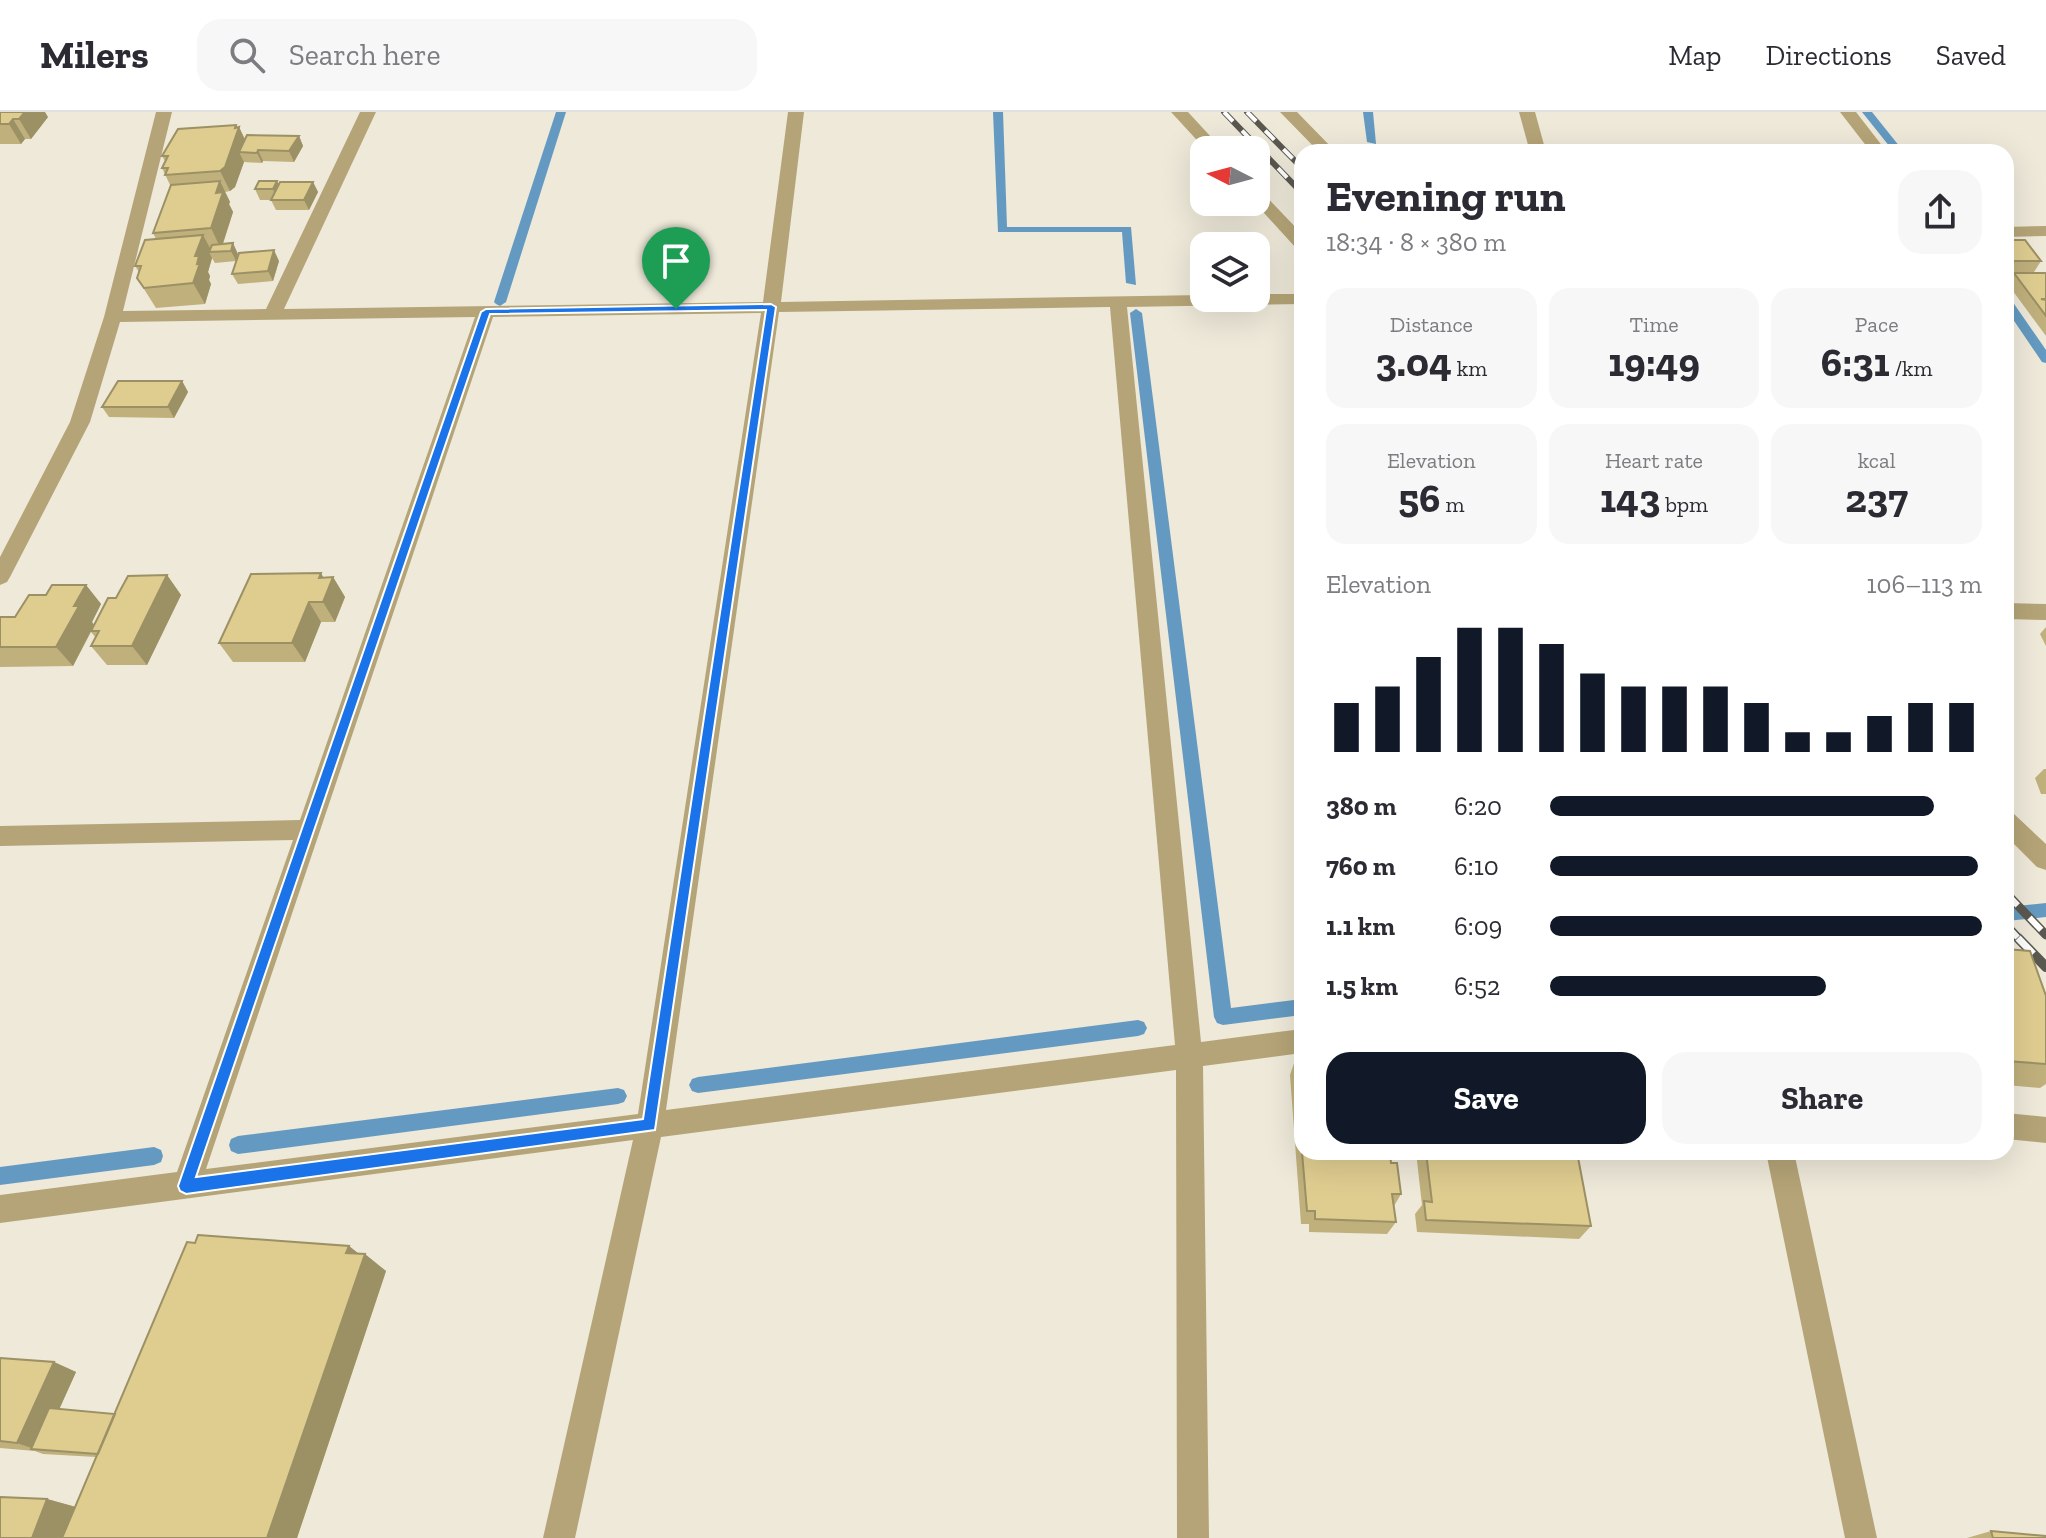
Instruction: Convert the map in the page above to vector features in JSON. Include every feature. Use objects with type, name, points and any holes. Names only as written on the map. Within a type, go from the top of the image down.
[{"type":"street","points":[[0,577],[9,546],[80,422],[113,317],[164,112]]},
{"type":"street","points":[[272,315],[368,112]]},
{"type":"street","points":[[559,1538],[650,1125],[771,307],[796,112]]},
{"type":"street","points":[[1179,112],[1202,136]]},
{"type":"street","points":[[1288,112],[1320,144]]},
{"type":"street","points":[[1527,112],[1536,144]]},
{"type":"street","points":[[1848,112],[1873,144]]},
{"type":"street","points":[[1270,210],[1294,235]]},
{"type":"street","points":[[2014,232],[2046,231]]},
{"type":"street","points":[[113,317],[1294,299]]},
{"type":"street","points":[[1118,302],[1189,1056],[1193,1538]]},
{"type":"street","points":[[186,1186],[486,312]]},
{"type":"street","points":[[2014,611],[2046,612]]},
{"type":"street","points":[[2014,829],[2046,860]]},
{"type":"street","points":[[0,836],[307,830]]},
{"type":"street","points":[[0,1209],[1294,1042]]},
{"type":"street","points":[[2014,1127],[2046,1130]]},
{"type":"street","points":[[1782,1160],[1861,1538]]},
{"type":"building","points":[[0,112],[25,112],[9,124],[0,124]]},
{"type":"building","points":[[236,125],[235,128],[239,127],[225,167],[220,171],[165,175],[168,168],[162,168],[168,156],[162,156],[178,129]]},
{"type":"building","points":[[247,135],[299,136],[289,151],[239,152]]},
{"type":"building","points":[[220,181],[216,193],[223,192],[211,228],[153,233],[171,185]]},
{"type":"building","points":[[259,181],[277,181],[273,189],[255,189]]},
{"type":"building","points":[[280,182],[313,182],[304,200],[271,200]]},
{"type":"building","points":[[203,235],[195,256],[199,256],[197,264],[200,263],[193,283],[144,288],[137,278],[141,266],[135,266],[145,240]]},
{"type":"building","points":[[2014,240],[2025,240],[2041,261],[2014,261]]},
{"type":"building","points":[[233,243],[231,251],[209,252],[212,245]]},
{"type":"building","points":[[274,250],[268,271],[232,274],[239,253]]},
{"type":"building","points":[[2014,273],[2046,273],[2046,299],[2041,299],[2046,300],[2046,316]]},
{"type":"building","points":[[118,381],[182,381],[168,407],[102,407]]},
{"type":"building","points":[[321,573],[319,578],[333,577],[323,602],[309,602],[292,643],[219,643],[251,574]]},
{"type":"building","points":[[167,575],[132,646],[91,646],[99,631],[91,631],[108,598],[116,598],[128,576]]},
{"type":"building","points":[[52,585],[86,585],[74,606],[79,606],[56,647],[0,647],[0,617],[15,617],[29,595],[46,595]]},
{"type":"building","points":[[2014,950],[2030,951],[2046,996],[2046,1064],[2014,1062]]},
{"type":"building","points":[[1303,1160],[1391,1160],[1391,1163],[1397,1163],[1401,1194],[1392,1194],[1396,1222],[1315,1219],[1315,1211],[1307,1211]]},
{"type":"building","points":[[1427,1160],[1579,1160],[1591,1226],[1426,1220],[1424,1201],[1432,1202]]},
{"type":"building","points":[[198,1235],[349,1246],[346,1253],[365,1254],[267,1538],[62,1538],[187,1242],[195,1243]]},
{"type":"building","points":[[0,1358],[54,1362],[17,1443],[0,1441]]},
{"type":"building","points":[[49,1408],[115,1414],[98,1454],[31,1449]]},
{"type":"building","points":[[0,1497],[47,1499],[32,1538],[0,1538]]},
{"type":"building","points":[[1991,1531],[2046,1536],[2046,1538],[1993,1538]]},
{"type":"waterway","points":[[500,302],[561,112]]},
{"type":"waterway","points":[[998,112],[1002,230],[1127,229],[1132,283]]},
{"type":"waterway","points":[[1368,112],[1372,142]]},
{"type":"waterway","points":[[1867,112],[1893,144]]},
{"type":"waterway","points":[[2014,312],[2046,359]]},
{"type":"waterway","points":[[1136,313],[1223,1017],[1294,1008]]},
{"type":"waterway","points":[[2014,913],[2046,910]]},
{"type":"waterway","points":[[698,1085],[1138,1028]]},
{"type":"waterway","points":[[238,1145],[618,1096]]},
{"type":"waterway","points":[[0,1176],[154,1156]]},
{"type":"railway","points":[[1224,112],[1294,185]]},
{"type":"railway","points":[[1247,112],[1294,160]]},
{"type":"railway","points":[[2014,901],[2046,935]]},
{"type":"railway","points":[[2014,934],[2020,940]]},
{"type":"railway","points":[[2018,938],[2046,967]]},
{"type":"route","points":[[771,307],[650,1125],[186,1186],[486,312],[676,309],[771,307]]}]
